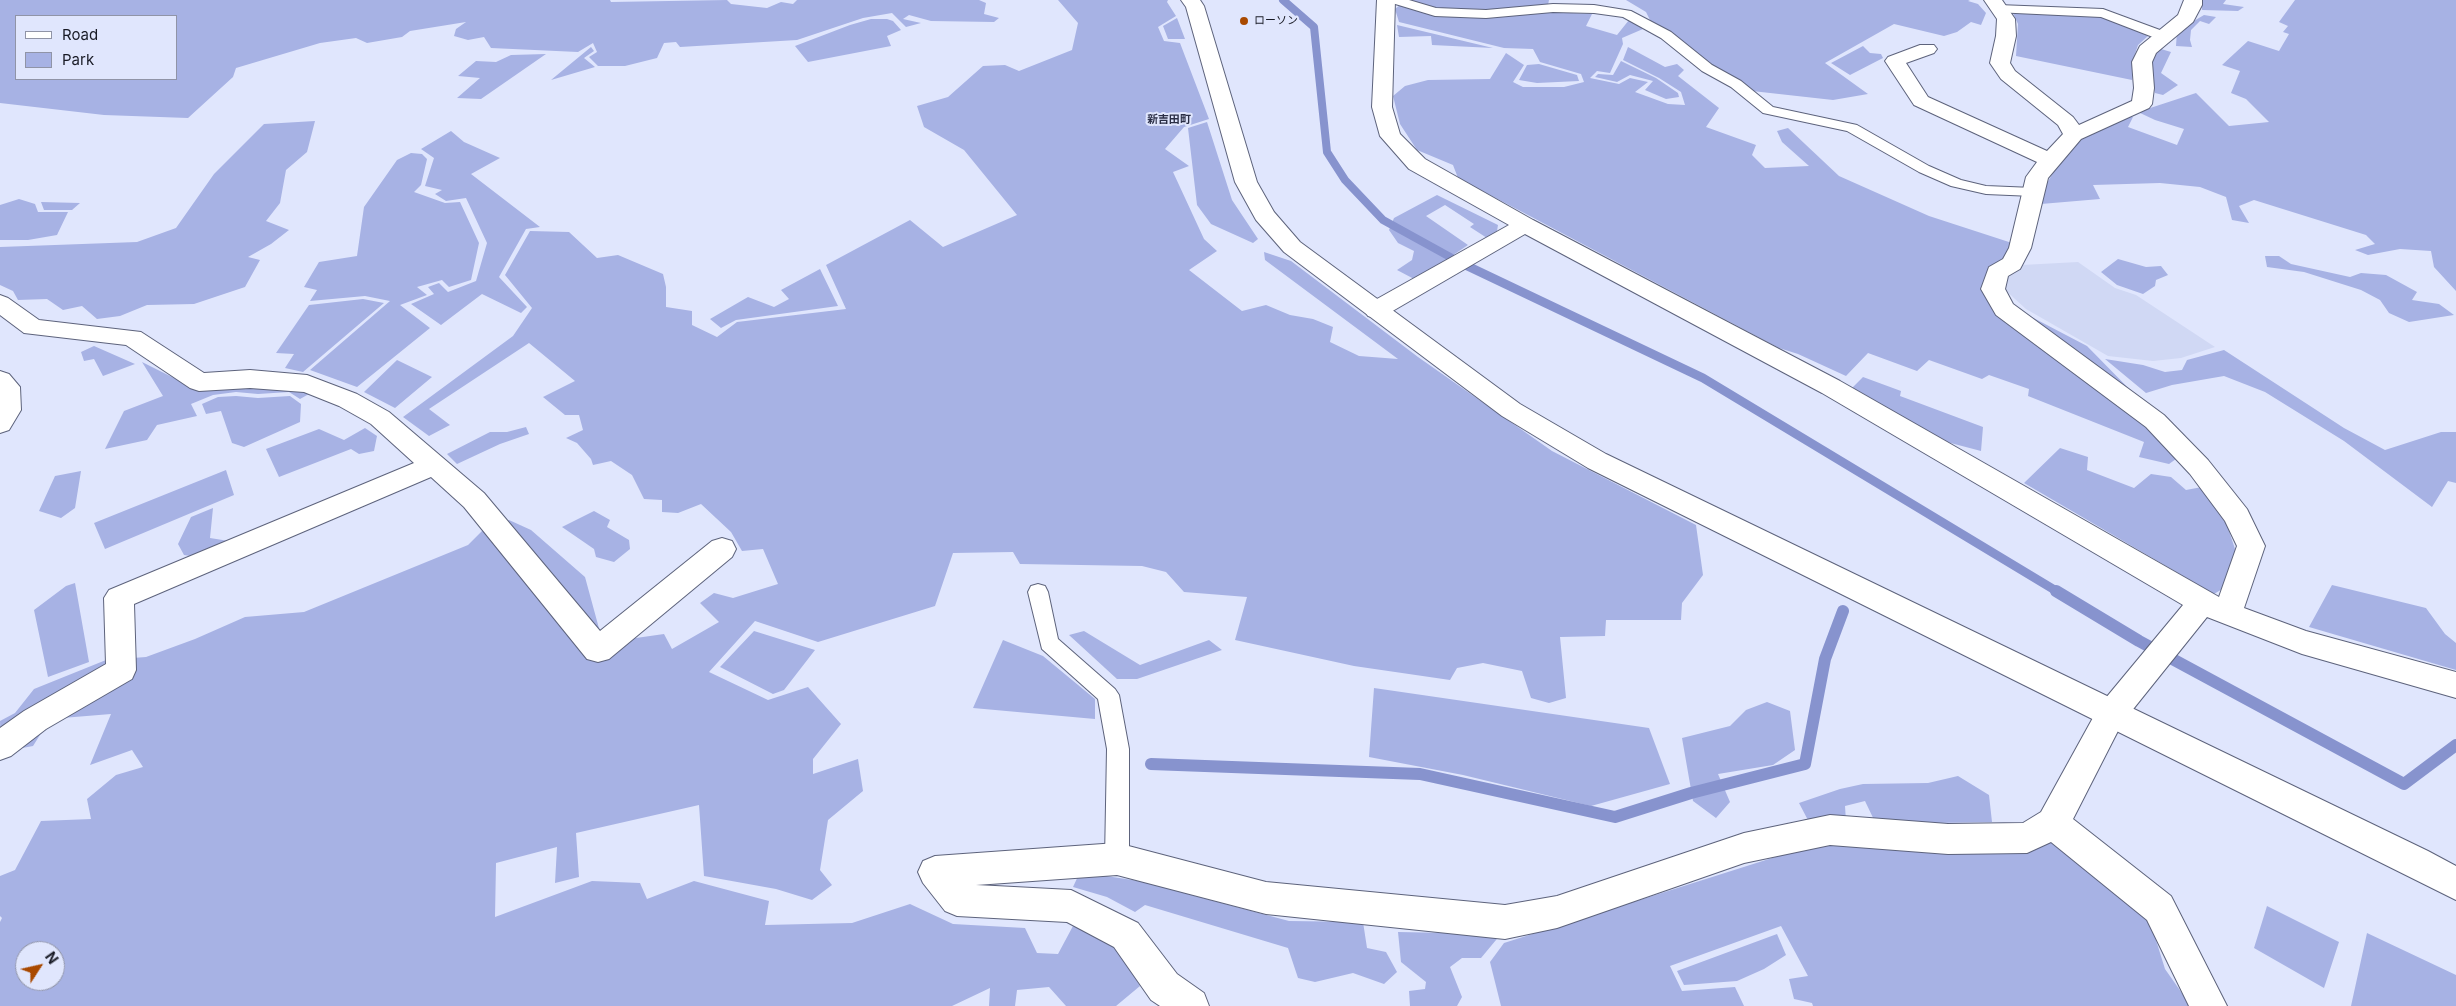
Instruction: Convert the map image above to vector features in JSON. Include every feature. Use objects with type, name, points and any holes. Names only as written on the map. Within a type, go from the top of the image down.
[{"type":"street","points":[[1190,0],[1195,6],[1246,182],[1264,215],[1292,247],[1511,410],[1550,436],[1597,462],[2416,862],[2456,884]]},
{"type":"street","points":[[1386,0],[1382,107],[1390,136],[1417,164],[1525,225],[1831,387],[2214,608],[2302,642],[2456,685]]},
{"type":"street","points":[[1191,1006],[1164,987],[1126,935],[1071,906],[957,900],[935,872],[1117,859],[1266,898],[1505,922],[1557,912],[1744,848],[1830,830],[1948,839],[2027,838],[2054,823],[2111,714],[2171,639],[2214,608],[2251,546],[2236,516],[2199,468],[2156,421],[2004,309],[1992,289],[1997,272],[2012,264],[2020,248],[2037,177],[2074,135],[2142,104],[2144,88],[2142,62],[2146,50],[2186,18],[2193,5],[2193,0]]},
{"type":"street","points":[[1995,4],[2006,19],[2006,36],[2000,63],[2008,75],[2066,121],[2074,135]]},
{"type":"street","points":[[1927,49],[1895,60],[1921,102],[2050,160]]},
{"type":"street","points":[[1376,310],[1525,225]]},
{"type":"street","points":[[0,303],[33,326],[132,338],[199,382],[250,379],[306,384],[348,400],[380,418],[474,500],[598,650],[722,548]]},
{"type":"street","points":[[0,380],[7,387],[8,410],[0,424]]},
{"type":"street","points":[[0,746],[35,720],[121,670],[119,598],[434,465]]},
{"type":"street","points":[[2054,823],[2159,908],[2191,976],[2209,1006]]},
{"type":"lane","points":[[1396,0],[1435,12],[1486,14],[1553,8],[1594,9],[1626,14],[1666,35],[1708,68],[1736,84],[1768,110],[1852,128],[1924,169],[1956,182],[1986,190],[2033,192]]},
{"type":"lane","points":[[1995,4],[2103,13],[2163,36]]},
{"type":"lane","points":[[1038,592],[1048,643],[1108,695],[1118,749],[1117,859]]},
{"type":"shaded area","points":[[2078,262],[2115,288],[2136,295],[2215,347],[2181,358],[2153,361],[2108,356],[2026,309],[2003,288],[2006,275],[2022,265]]},
{"type":"green space","points":[[0,0],[610,0],[611,2],[727,0],[731,4],[767,8],[781,2],[793,4],[797,0],[979,0],[986,3],[984,14],[999,18],[994,22],[931,21],[909,15],[903,19],[921,23],[906,27],[892,13],[863,18],[797,40],[680,47],[676,42],[664,43],[657,58],[625,66],[598,66],[589,57],[597,52],[593,43],[578,52],[491,48],[484,37],[468,40],[454,36],[456,29],[466,22],[410,31],[402,37],[367,43],[356,38],[320,43],[236,68],[233,77],[188,118],[104,115],[0,103]]},
{"type":"green space","points":[[1058,0],[1168,0],[1167,2],[1176,16],[1158,27],[1164,41],[1180,43],[1209,119],[1184,127],[1165,149],[1189,166],[1173,172],[1204,239],[1217,251],[1189,270],[1242,311],[1266,305],[1290,315],[1313,319],[1333,327],[1330,342],[1359,356],[1398,359],[1265,260],[1264,252],[1291,261],[1418,357],[1552,451],[1696,525],[1703,575],[1682,603],[1681,620],[1606,620],[1605,636],[1560,637],[1566,698],[1549,703],[1531,698],[1522,671],[1483,663],[1457,668],[1450,680],[1354,666],[1235,640],[1247,597],[1184,592],[1166,572],[1142,566],[1020,564],[1013,552],[953,553],[935,606],[818,642],[755,621],[709,672],[768,700],[808,687],[841,724],[813,759],[813,774],[858,759],[863,791],[828,820],[820,870],[832,885],[812,900],[776,889],[704,876],[699,805],[576,833],[579,877],[555,883],[557,847],[496,863],[495,917],[592,881],[640,883],[647,899],[694,881],[769,901],[765,925],[852,923],[910,904],[953,924],[1025,928],[1037,953],[1058,954],[1073,926],[1115,943],[1140,986],[1116,1006],[1066,1006],[1049,987],[1017,990],[1015,1006],[989,1006],[990,988],[952,1006],[0,1006],[0,922],[2,918],[0,916],[0,876],[15,870],[41,821],[91,819],[87,799],[116,775],[143,767],[132,750],[90,765],[111,714],[50,719],[33,746],[1,752],[0,721],[15,713],[34,689],[106,660],[146,657],[195,639],[245,617],[304,612],[468,545],[482,531],[509,520],[531,530],[585,577],[600,632],[636,638],[664,634],[672,649],[719,622],[700,603],[714,593],[733,598],[778,584],[763,549],[742,551],[731,532],[701,504],[678,513],[662,512],[662,500],[644,499],[632,475],[611,461],[593,465],[591,459],[577,443],[566,438],[583,430],[579,415],[565,415],[543,397],[575,381],[529,343],[429,409],[450,425],[429,436],[403,417],[513,336],[532,308],[505,275],[530,231],[569,232],[597,258],[618,255],[663,274],[666,287],[666,307],[692,311],[692,325],[717,337],[737,322],[846,309],[826,265],[910,220],[943,247],[1017,215],[964,150],[924,127],[917,106],[948,97],[983,66],[1005,65],[1019,71],[1072,50],[1078,23]]},
{"type":"green space","points":[[1407,0],[1549,0],[1548,5],[1485,12],[1436,9]]},
{"type":"green space","points":[[1626,0],[1970,0],[1968,1],[1978,4],[1986,13],[1981,25],[1971,22],[1957,32],[1944,36],[1894,24],[1825,63],[1868,94],[1833,100],[1752,91],[1713,67],[1652,24],[1646,12]]},
{"type":"green space","points":[[2202,0],[2226,0],[2223,4],[2244,7],[2238,11],[2202,10]]},
{"type":"green space","points":[[2295,0],[2456,0],[2456,291],[2434,267],[2431,251],[2400,249],[2368,255],[2355,250],[2375,244],[2366,235],[2254,200],[2239,206],[2249,223],[2232,220],[2226,197],[2200,187],[2160,183],[2093,185],[2100,199],[2041,204],[2046,185],[2058,164],[2082,137],[2127,116],[2133,117],[2128,127],[2177,145],[2184,129],[2155,120],[2138,112],[2196,93],[2229,126],[2269,122],[2246,99],[2231,93],[2240,71],[2222,65],[2248,41],[2279,51],[2289,34],[2283,32],[2288,26],[2279,22]]},
{"type":"green space","points":[[1400,5],[1489,16],[1550,12],[1592,14],[1586,26],[1617,35],[1629,20],[1643,29],[1622,38],[1623,44],[1610,73],[1597,71],[1590,78],[1619,84],[1630,78],[1648,82],[1635,92],[1668,104],[1685,105],[1681,92],[1659,78],[1623,60],[1628,47],[1665,67],[1677,64],[1684,70],[1678,76],[1719,108],[1706,127],[1756,145],[1752,155],[1765,168],[1809,166],[1782,142],[1777,131],[1788,128],[1839,176],[1929,216],[2012,243],[2006,261],[1986,285],[2022,312],[2087,346],[2139,399],[2145,424],[2176,459],[2169,464],[2139,457],[2144,442],[2028,396],[2029,389],[1989,375],[1982,379],[1929,360],[1917,371],[1868,353],[1846,376],[1798,354],[1779,348],[1458,178],[1453,165],[1417,150],[1400,124],[1393,96],[1405,86],[1428,80],[1490,79],[1506,53],[1524,65],[1513,82],[1523,87],[1564,87],[1584,82],[1581,74],[1540,62],[1533,49],[1504,48],[1399,22],[1395,9]]},
{"type":"green space","points":[[2013,13],[2103,15],[2148,36],[2138,45],[2134,57],[2132,80],[2016,56],[2018,24]]},
{"type":"green space","points":[[2204,15],[2216,17],[2209,24],[2200,21],[2191,30],[2190,40],[2192,47],[2176,46],[2177,31]]},
{"type":"green space","points":[[1177,18],[1185,39],[1168,39],[1163,26]]},
{"type":"green space","points":[[871,19],[893,21],[901,30],[887,36],[891,46],[808,62],[795,46],[850,25]]},
{"type":"green space","points":[[1397,25],[1493,48],[1432,45],[1431,36],[1399,37]]},
{"type":"green space","points":[[1863,46],[1870,53],[1881,54],[1883,58],[1850,75],[1831,63]]},
{"type":"green space","points":[[591,47],[594,51],[584,58],[595,67],[551,80]]},
{"type":"green space","points":[[2161,49],[2171,52],[2161,73],[2178,85],[2163,95],[2155,93],[2150,68],[2153,55]]},
{"type":"green space","points":[[546,54],[481,99],[457,98],[480,78],[458,76],[476,61],[496,62],[511,55]]},
{"type":"green space","points":[[1621,61],[1656,78],[1678,93],[1679,97],[1666,99],[1645,90],[1653,81],[1630,75],[1617,82],[1595,77],[1598,74],[1613,75]]},
{"type":"green space","points":[[1539,64],[1577,75],[1579,81],[1537,83],[1519,80],[1527,65]]},
{"type":"green space","points":[[315,121],[307,152],[286,170],[280,203],[266,221],[289,230],[271,244],[248,257],[260,260],[245,287],[194,304],[147,305],[120,316],[97,319],[82,306],[63,310],[47,299],[18,300],[13,291],[0,285],[0,247],[137,242],[176,228],[214,174],[264,124]]},
{"type":"green space","points":[[1207,122],[1232,200],[1258,239],[1253,243],[1211,224],[1197,205],[1188,128]]},
{"type":"green space","points":[[451,131],[464,142],[500,158],[471,174],[540,227],[526,229],[499,277],[527,307],[521,313],[482,294],[441,325],[411,304],[434,294],[428,287],[439,283],[448,292],[476,281],[487,243],[466,198],[446,201],[435,194],[442,190],[425,186],[434,158],[421,149]]},
{"type":"green space","points":[[411,153],[422,154],[427,159],[421,185],[414,192],[445,203],[460,202],[479,243],[471,280],[449,287],[442,280],[417,287],[427,295],[400,305],[430,328],[357,387],[310,370],[390,301],[365,296],[310,301],[317,290],[304,287],[319,262],[357,256],[364,207],[397,160]]},
{"type":"green space","points":[[1437,195],[1498,225],[1497,231],[1487,238],[1470,227],[1474,224],[1445,205],[1426,216],[1468,245],[1416,280],[1397,270],[1412,260],[1414,251],[1398,243],[1389,230],[1394,218]]},
{"type":"green space","points":[[19,199],[35,204],[38,212],[68,212],[57,235],[28,240],[0,240],[0,205]]},
{"type":"green space","points":[[41,202],[80,203],[72,210],[44,210]]},
{"type":"green space","points":[[2265,256],[2279,256],[2291,264],[2350,277],[2361,273],[2386,275],[2417,292],[2412,300],[2439,304],[2454,315],[2409,322],[2389,313],[2380,300],[2361,290],[2304,272],[2267,267]]},
{"type":"green space","points":[[2118,259],[2146,267],[2161,266],[2168,275],[2156,280],[2155,286],[2143,294],[2117,285],[2101,272]]},
{"type":"green space","points":[[820,269],[838,306],[736,320],[721,328],[710,319],[748,297],[774,307],[789,299],[781,290]]},
{"type":"green space","points":[[363,299],[384,303],[303,372],[285,368],[294,354],[276,353],[309,305]]},
{"type":"green space","points":[[94,346],[135,364],[103,376],[94,359],[84,361],[81,352]]},
{"type":"green space","points":[[2224,350],[2344,428],[2385,450],[2441,432],[2456,432],[2456,483],[2448,481],[2432,507],[2344,441],[2265,392],[2224,376],[2172,385],[2146,393],[2105,359],[2143,365],[2165,372],[2182,370],[2187,360]]},
{"type":"green space","points":[[397,360],[432,377],[395,408],[364,392]]},
{"type":"green space","points":[[142,362],[194,388],[300,388],[309,394],[300,399],[289,392],[258,394],[236,392],[213,395],[191,404],[197,416],[157,425],[147,440],[105,449],[124,411],[163,396]]},
{"type":"green space","points":[[1863,377],[1901,391],[1900,396],[1983,427],[1981,451],[1943,441],[1852,388]]},
{"type":"green space","points":[[290,396],[301,404],[300,422],[244,447],[232,443],[221,411],[206,414],[202,404],[218,397],[258,398]]},
{"type":"green space","points":[[526,427],[529,434],[500,444],[457,464],[447,454],[490,432],[507,432]]},
{"type":"green space","points":[[365,428],[377,436],[374,451],[359,454],[351,449],[279,477],[266,449],[319,429],[344,440]]},
{"type":"green space","points":[[2060,448],[2088,457],[2087,470],[2134,488],[2151,474],[2171,477],[2186,490],[2202,487],[2227,525],[2236,552],[2224,588],[2214,594],[2024,483]]},
{"type":"green space","points":[[226,470],[234,495],[105,549],[94,523]]},
{"type":"green space","points":[[81,471],[75,508],[61,518],[39,511],[55,476]]},
{"type":"green space","points":[[213,508],[210,538],[235,542],[197,557],[184,555],[178,544],[191,517]]},
{"type":"green space","points":[[594,511],[610,520],[607,527],[629,540],[630,549],[614,562],[596,557],[594,549],[562,527]]},
{"type":"green space","points":[[75,583],[89,662],[48,677],[34,610],[66,586]]},
{"type":"green space","points":[[2332,585],[2426,608],[2445,634],[2456,643],[2456,670],[2309,627]]},
{"type":"green space","points":[[754,631],[815,650],[784,690],[773,694],[720,667]]},
{"type":"green space","points":[[1084,631],[1140,665],[1209,640],[1222,650],[1137,679],[1117,679],[1069,635]]},
{"type":"green space","points":[[1003,640],[1043,656],[1095,699],[1095,719],[973,708]]},
{"type":"green space","points":[[1374,688],[1649,728],[1670,784],[1591,806],[1463,775],[1369,757]]},
{"type":"green space","points":[[1767,702],[1790,711],[1795,750],[1773,765],[1718,774],[1730,802],[1716,818],[1693,801],[1682,738],[1730,726],[1746,710]]},
{"type":"green space","points":[[1958,776],[1989,795],[1992,822],[1876,824],[1865,801],[1845,806],[1846,821],[1810,824],[1799,803],[1840,789],[1863,784],[1928,783]]},
{"type":"green space","points":[[2054,837],[2146,908],[2165,969],[2191,1006],[1813,1006],[1812,1003],[1794,999],[1789,979],[1808,976],[1781,926],[1670,966],[1682,991],[1735,987],[1744,1006],[1501,1006],[1490,962],[1504,943],[1832,839]]},
{"type":"green space","points":[[1080,872],[1139,881],[1289,921],[1363,922],[1367,948],[1386,952],[1397,972],[1384,984],[1353,973],[1315,982],[1298,978],[1288,948],[1145,905],[1135,912],[1107,897],[1073,887]]},
{"type":"green space","points":[[2267,906],[2339,942],[2324,988],[2254,948]]},
{"type":"green space","points":[[1398,932],[1501,934],[1481,958],[1462,958],[1450,967],[1462,997],[1457,1006],[1410,1006],[1409,991],[1425,989],[1426,982],[1401,962]]},
{"type":"green space","points":[[2367,933],[2456,975],[2456,1006],[2351,1006]]},
{"type":"green space","points":[[1777,934],[1786,955],[1764,969],[1737,981],[1684,985],[1677,971]]},
{"type":"waterway","points":[[1283,0],[1314,27],[1327,152],[1345,180],[1383,220],[1460,263]]},
{"type":"waterway","points":[[1460,263],[1703,378],[2058,592]]},
{"type":"waterway","points":[[2056,591],[2139,641],[2404,784],[2456,745]]},
{"type":"waterway","points":[[1151,764],[1420,774],[1615,817],[1691,793],[1805,764],[1825,659],[1843,611]]},
{"type":"place","name":"ローソン","points":[[1244,21]]},
{"type":"district","name":"新吉田町","points":[[1169,120]]}]
